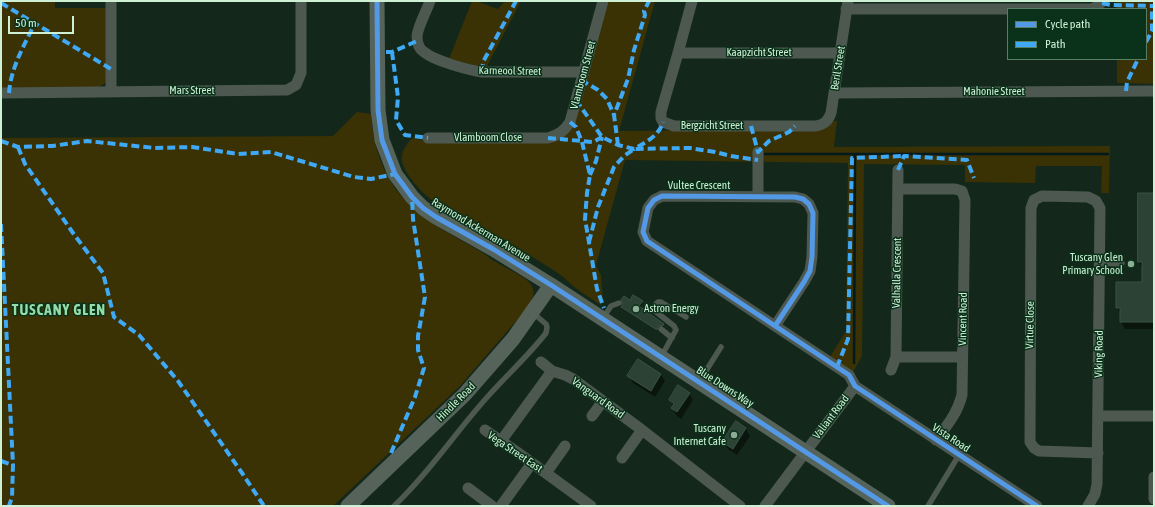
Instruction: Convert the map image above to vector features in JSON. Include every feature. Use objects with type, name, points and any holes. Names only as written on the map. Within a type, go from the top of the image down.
[{"type":"street","points":[[111,1],[111,92]]},
{"type":"street","name":"Mars Street","points":[[1,93],[282,90],[292,88],[302,73],[301,1]]},
{"type":"street","name":"Raymond Ackerman Avenue","points":[[377,1],[378,120],[382,140],[395,174],[412,197],[423,208],[551,285]]},
{"type":"street","name":"Karneool Street","points":[[430,1],[417,34],[419,46],[422,51],[429,56],[465,69],[482,72],[583,72]]},
{"type":"street","name":"Vlamboom Street","points":[[548,138],[558,135],[570,122],[603,1]]},
{"type":"street","name":"Bergzicht Street","points":[[692,1],[661,112],[663,122],[674,126],[816,126]]},
{"type":"street","points":[[1094,8],[1103,1]]},
{"type":"street","points":[[847,5],[950,5],[1056,8]]},
{"type":"street","name":"Beril Street","points":[[816,126],[823,125],[828,120],[831,113],[847,5]]},
{"type":"street","name":"Kaapzicht Street","points":[[678,53],[840,53]]},
{"type":"street","name":"Mahonie Street","points":[[834,92],[1154,91]]},
{"type":"street","name":"Vlamboom Close","points":[[428,138],[548,138]]},
{"type":"street","points":[[758,152],[758,196]]},
{"type":"street","name":"Valhalla Crescent","points":[[890,370],[896,357],[898,170]]},
{"type":"street","name":"Vincent Road","points":[[898,189],[954,189],[962,191],[965,200],[962,395],[954,417],[936,440]]},
{"type":"street","name":"Vultee Crescent","points":[[775,326],[810,271],[812,257],[813,213],[809,204],[799,197],[662,196],[654,200],[648,208],[642,232],[645,239],[649,243],[848,375],[855,386]]},
{"type":"street","name":"Virtue Close","points":[[1096,200],[1088,197],[1042,196],[1034,200],[1032,205],[1029,438],[1031,445],[1039,451],[1098,453]]},
{"type":"street","name":"Viking Road","points":[[1088,506],[1097,488],[1098,453],[1100,208],[1096,200]]},
{"type":"street","name":"Hindle Road","points":[[348,506],[465,394],[513,339],[551,285]]},
{"type":"street","name":"Blue Downs Way","points":[[551,285],[888,506]]},
{"type":"street","points":[[896,357],[962,357]]},
{"type":"street","name":"Vanguard Road","points":[[541,362],[552,371],[570,377],[642,430],[740,506]]},
{"type":"street","points":[[501,441],[552,371]]},
{"type":"street","name":"Vista Road","points":[[855,386],[1037,506]]},
{"type":"street","name":"Valiant Road","points":[[765,506],[855,386]]},
{"type":"street","points":[[592,416],[602,401]]},
{"type":"street","points":[[1098,416],[1154,416]]},
{"type":"street","name":"Vega Street East","points":[[485,430],[546,473],[584,504]]},
{"type":"street","points":[[622,458],[642,430]]},
{"type":"street","name":"Vega Street East","points":[[546,473],[565,446]]},
{"type":"street","points":[[501,506],[532,463]]},
{"type":"street","points":[[1154,477],[1154,499]]},
{"type":"street","points":[[468,488],[492,506]]},
{"type":"street","points":[[720,506],[727,497]]},
{"type":"lane","points":[[1100,263],[1122,263]]},
{"type":"lane","points":[[661,357],[676,333],[676,328],[654,312],[656,304],[658,302],[662,302],[686,317]]},
{"type":"lane","points":[[603,319],[611,306],[620,303]]},
{"type":"lane","points":[[394,506],[490,394],[515,369],[546,333],[546,324],[532,313]]},
{"type":"lane","points":[[661,329],[672,338]]},
{"type":"lane","points":[[699,382],[721,347]]},
{"type":"lane","points":[[928,506],[959,455]]},
{"type":"shaded area","points":[[1,1],[55,1],[55,8],[107,8],[106,81],[104,84],[97,88],[1,89]]},
{"type":"shaded area","points":[[472,1],[498,9],[505,1],[521,1],[486,68],[449,59]]},
{"type":"shaded area","points":[[607,1],[655,1],[619,131],[822,129],[828,127],[833,121],[837,121],[834,147],[1110,146],[1109,193],[1101,193],[1102,166],[1036,166],[1035,183],[965,182],[965,165],[864,164],[862,356],[853,372],[830,357],[846,331],[848,163],[625,160],[596,265],[601,275],[603,302],[601,305],[543,263],[430,199],[409,176],[403,165],[402,157],[405,148],[412,138],[429,141],[560,138]]},
{"type":"shaded area","points":[[1116,1],[1154,1],[1154,84],[1117,83],[1117,60],[1147,60],[1147,8],[1116,8]]},
{"type":"shaded area","points":[[357,112],[371,114],[374,137],[380,160],[397,191],[405,200],[432,223],[523,277],[532,286],[533,297],[529,306],[460,386],[333,506],[1,506],[1,138],[333,136]]},
{"type":"building","points":[[1138,193],[1154,193],[1154,322],[1120,322],[1120,308],[1116,308],[1116,282],[1142,282],[1142,262],[1138,262]]},
{"type":"building","points":[[633,295],[643,301],[639,306],[664,324],[663,326],[659,325],[657,330],[621,307],[623,304],[621,300],[624,296],[630,300]]},
{"type":"building","points":[[638,359],[661,374],[651,391],[627,376]]},
{"type":"building","points":[[678,385],[690,393],[677,412],[671,408],[674,404],[669,400]]},
{"type":"building","name":"Tuscany Internet Cafe","points":[[736,421],[746,428],[733,449],[722,442]]},
{"type":"waterway","points":[[765,154],[1108,154]]},
{"type":"waterway","points":[[854,363],[855,154]]},
{"type":"marked path","points":[[482,72],[483,62],[516,1]]},
{"type":"marked path","points":[[618,145],[614,115],[628,79],[634,50],[645,15],[644,11],[649,1]]},
{"type":"marked path","points":[[1,3],[111,69]]},
{"type":"marked path","points":[[1102,3],[1111,5],[1154,6]]},
{"type":"marked path","points":[[1147,40],[1152,31],[1152,6]]},
{"type":"marked path","points":[[9,93],[15,65],[35,23]]},
{"type":"marked path","points":[[386,52],[392,52],[417,41]]},
{"type":"marked path","points":[[392,52],[398,97],[396,120],[405,135],[428,138]]},
{"type":"marked path","points":[[1126,91],[1127,82],[1138,60]]},
{"type":"marked path","points":[[581,80],[598,90],[607,99],[614,115]]},
{"type":"marked path","points":[[576,100],[602,137],[618,145],[634,149],[655,135],[663,122]]},
{"type":"marked path","points":[[570,122],[576,127],[582,142],[590,175],[585,219],[597,289],[604,308]]},
{"type":"marked path","points":[[751,126],[758,152],[769,141],[789,132],[795,126]]},
{"type":"marked path","points":[[548,138],[593,142],[602,137]]},
{"type":"marked path","points":[[590,175],[596,161],[602,137]]},
{"type":"marked path","points":[[1,141],[18,147],[52,146],[87,141],[155,148],[192,147],[238,154],[271,152],[354,177],[371,179],[395,174]]},
{"type":"marked path","points":[[18,147],[25,164],[103,273],[114,317],[139,335],[178,381],[264,506]]},
{"type":"marked path","points":[[589,242],[598,207],[614,167],[624,156],[634,149],[690,148],[758,160]]},
{"type":"marked path","points":[[898,170],[904,156],[967,160],[974,178]]},
{"type":"marked path","points":[[837,367],[848,339],[852,158],[904,156]]},
{"type":"marked path","points":[[391,453],[415,397],[424,368],[418,350],[418,336],[425,297],[413,219],[412,197]]},
{"type":"marked path","points":[[1,224],[13,465],[12,497],[9,506]]},
{"type":"marked path","points":[[1,461],[13,465]]},
{"type":"cycle path","points":[[377,1],[378,110],[382,140],[395,174],[412,197],[423,208],[551,285],[888,506]]},
{"type":"cycle path","points":[[775,326],[804,282],[810,271],[812,257],[813,213],[809,204],[803,199],[795,197],[662,196],[654,200],[648,208],[643,232],[647,241],[849,375],[855,386],[1037,506]]},
{"type":"place","name":"Tuscany Glen Primary School","points":[[1131,264]]},
{"type":"place","name":"Astron Energy","points":[[636,309]]},
{"type":"place","name":"Tuscany Internet Cafe","points":[[734,435]]},
{"type":"district","name":"TUSCANY GLEN","points":[[59,310]]}]
